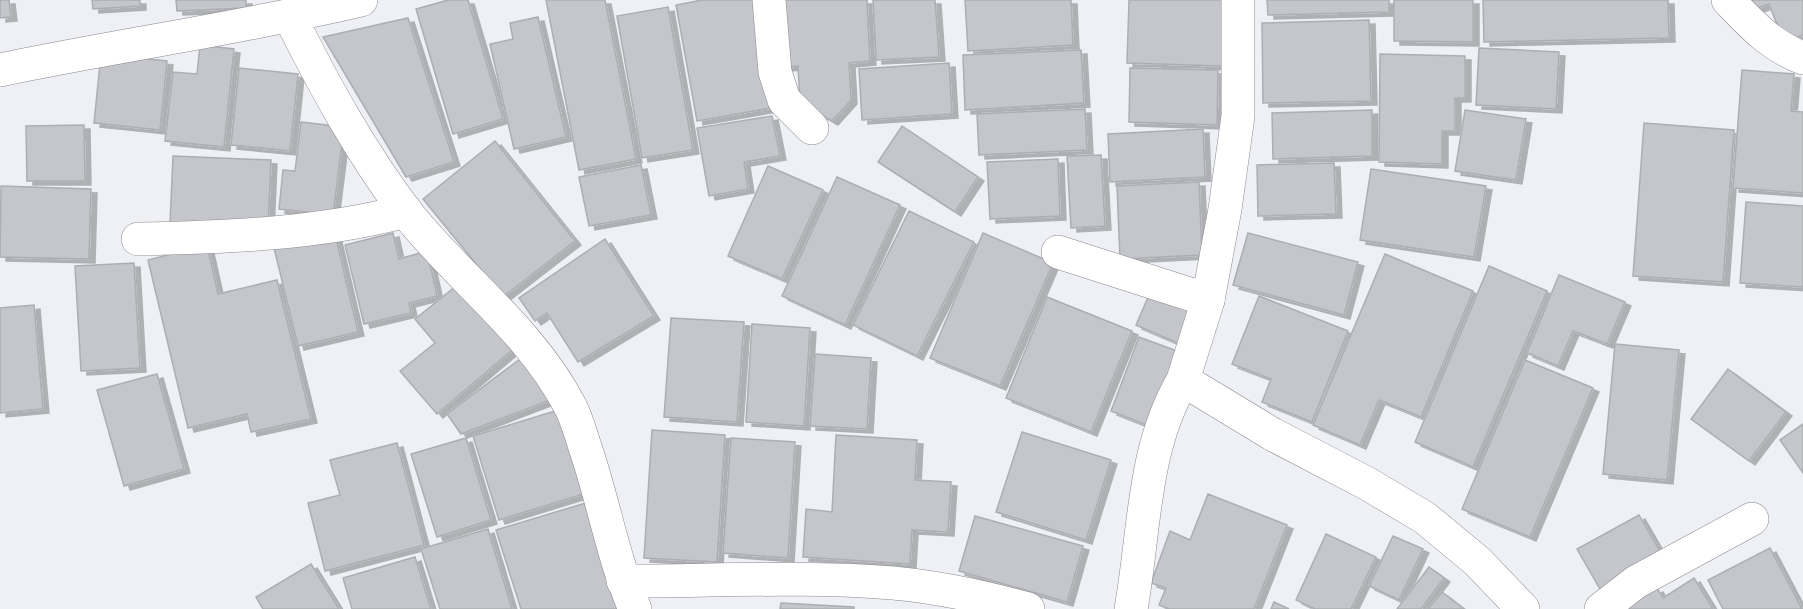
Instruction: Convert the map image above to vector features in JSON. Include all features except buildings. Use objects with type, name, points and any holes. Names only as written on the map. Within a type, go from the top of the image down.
[{"type":"street","points":[[0,70],[88,51],[290,17],[361,0]]},
{"type":"street","points":[[769,0],[776,72],[784,100],[812,128]]},
{"type":"street","points":[[1131,609],[1143,509],[1154,448],[1167,407],[1183,380],[1208,300],[1238,116],[1238,0]]},
{"type":"street","points":[[1728,0],[1761,34],[1785,51],[1803,58]]},
{"type":"street","points":[[290,17],[326,89],[360,145],[406,211],[445,257],[519,333],[549,371],[571,407],[591,464],[629,595],[813,580],[894,583],[961,593],[1028,609]]},
{"type":"street","points":[[138,239],[241,237],[295,232],[356,224],[406,211]]},
{"type":"street","points":[[1058,252],[1208,300]]},
{"type":"street","points":[[1183,380],[1272,434],[1368,484],[1425,518],[1477,561],[1523,609]]},
{"type":"street","points":[[1601,609],[1636,582],[1752,519]]}]
